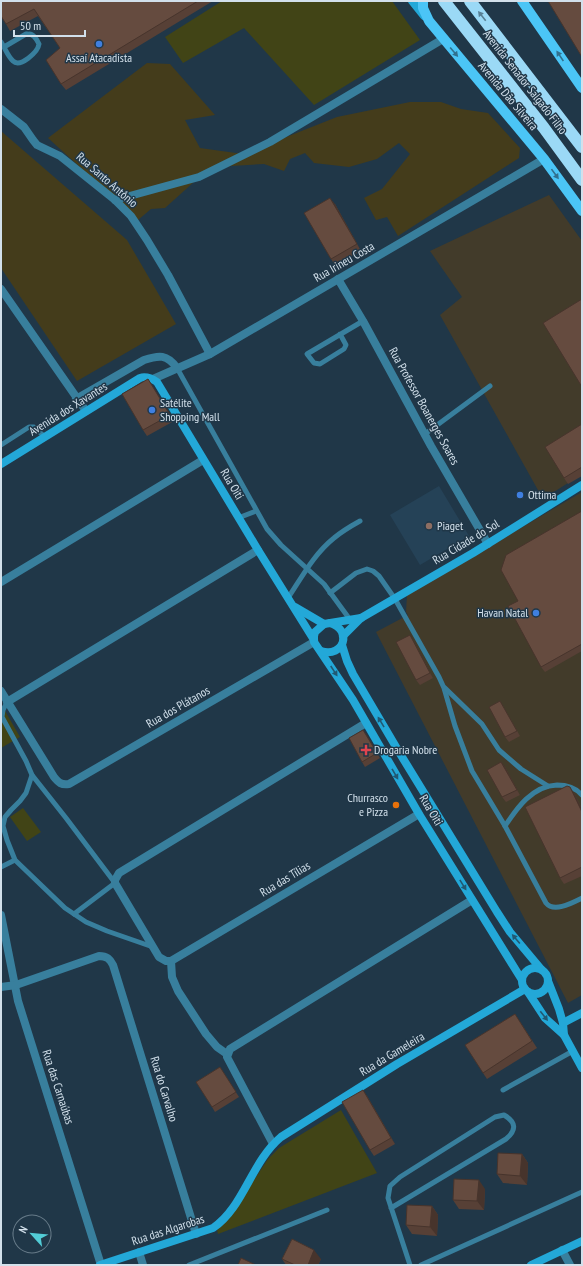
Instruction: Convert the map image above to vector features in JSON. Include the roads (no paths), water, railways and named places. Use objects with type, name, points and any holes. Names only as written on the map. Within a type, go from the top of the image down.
[{"type":"highway","name":"Avenida Senador Salgado Filho","points":[[444,1],[544,128],[582,180]]},
{"type":"highway","name":"Avenida Senador Salgado Filho","points":[[470,1],[582,147]]},
{"type":"main road","name":"Avenida Dão Silveira","points":[[412,1],[544,159],[582,211]]},
{"type":"main road","points":[[423,1],[422,8],[429,22]]},
{"type":"main road","points":[[522,1],[581,84]]},
{"type":"main road","name":"Avenida dos Xavantes","points":[[1,464],[140,378],[150,378]]},
{"type":"main road","name":"Rua Oiti","points":[[150,378],[157,382],[238,518],[314,641]]},
{"type":"main road","name":"Rua Cidade do Sol","points":[[343,636],[362,618],[488,544],[582,485]]},
{"type":"main road","name":"Rua Oiti","points":[[294,607],[326,624]]},
{"type":"main road","name":"Rua Cidade do Sol","points":[[326,624],[362,618]]},
{"type":"main road","points":[[326,624],[336,625],[341,630],[343,636],[342,645],[336,651],[328,653],[321,651],[314,641],[316,632],[326,624]]},
{"type":"main road","name":"Rua Oiti","points":[[342,645],[353,674],[431,805],[510,932],[541,969]]},
{"type":"main road","name":"Rua Oiti","points":[[321,651],[353,700],[419,814],[522,980]]},
{"type":"main road","points":[[564,1035],[563,1023],[547,975],[541,969],[534,968],[527,970],[522,980],[526,990],[545,1018],[564,1035],[582,1068]]},
{"type":"main road","points":[[526,990],[534,994],[541,992],[545,989],[548,981]]},
{"type":"main road","name":"Rua da Gameleira","points":[[273,1144],[281,1137],[397,1064],[526,990]]},
{"type":"main road","points":[[563,1023],[582,1013]]},
{"type":"main road","name":"Rua das Algarobas","points":[[101,1265],[213,1228],[226,1218],[260,1161],[273,1144]]},
{"type":"main road","points":[[531,1265],[582,1241]]},
{"type":"street","points":[[115,200],[199,177],[270,142],[443,39]]},
{"type":"street","name":"Rua Santo Antônio","points":[[1,109],[24,127],[37,145],[60,156],[115,200],[131,216],[147,240],[210,354]]},
{"type":"street","name":"Rua Irineu Costa","points":[[150,378],[210,354],[544,159]]},
{"type":"street","name":"Rua Professor Boanerges Soares","points":[[338,279],[488,544]]},
{"type":"street","points":[[1,289],[76,399],[86,411]]},
{"type":"street","name":"Avenida dos Xavantes","points":[[76,399],[144,360],[154,357],[166,357],[172,360],[177,368]]},
{"type":"street","points":[[1,582],[203,460]]},
{"type":"street","points":[[1,692],[7,702],[258,550]]},
{"type":"street","name":"Rua dos Plátanos","points":[[7,702],[54,777],[63,785],[69,784],[314,641]]},
{"type":"street","points":[[228,1052],[217,1047],[206,1034],[178,991],[167,960],[159,957],[116,880],[366,723]]},
{"type":"street","name":"Rua das Tílias","points":[[167,960],[419,814]]},
{"type":"street","points":[[273,1144],[227,1057],[230,1049],[472,900]]},
{"type":"street","name":"Rua das Carnaúbas","points":[[1,915],[18,1001],[101,1265]]},
{"type":"street","name":"Rua do Carvalho","points":[[16,985],[99,956],[104,956],[110,960],[113,965],[196,1234]]},
{"type":"street","points":[[1,987],[16,985]]},
{"type":"street","points":[[562,1250],[570,1265]]},
{"type":"street","points":[[139,1252],[143,1265]]},
{"type":"lane","points":[[26,34],[30,34],[34,35],[39,44],[34,55],[18,63],[14,63],[3,44],[26,34]]},
{"type":"lane","points":[[340,334],[346,345],[344,349],[320,364],[314,363],[307,354],[340,334],[363,321]]},
{"type":"lane","points":[[177,368],[267,529],[281,545],[324,584],[351,621]]},
{"type":"lane","points":[[425,434],[490,386]]},
{"type":"lane","points":[[1,445],[29,427],[34,427],[45,437]]},
{"type":"lane","points":[[238,518],[256,511]]},
{"type":"lane","points":[[288,598],[323,548],[334,538],[360,521]]},
{"type":"lane","points":[[330,593],[356,573],[367,569],[373,570],[379,576],[395,599],[444,688],[455,726],[472,771],[505,826],[548,906],[554,908],[582,898]]},
{"type":"lane","points":[[444,688],[482,724],[499,750],[521,770],[548,786]]},
{"type":"lane","points":[[7,702],[3,710],[2,718],[26,761],[32,775],[116,880],[74,914]]},
{"type":"lane","points":[[32,775],[26,792],[5,817],[3,826],[15,860],[65,908],[86,922],[107,932],[154,948]]},
{"type":"lane","points":[[505,826],[520,804],[538,790],[548,786],[565,785],[578,791],[582,795]]},
{"type":"lane","points":[[1,867],[15,860]]},
{"type":"lane","points":[[503,1090],[573,1051]]},
{"type":"lane","points":[[391,1208],[506,1139],[512,1134],[514,1127],[510,1118],[504,1115],[495,1117],[400,1177],[390,1186],[388,1198],[391,1208],[410,1265]]},
{"type":"lane","points":[[425,1264],[582,1192]]},
{"type":"lane","points":[[189,1265],[328,1210]]},
{"type":"place","name":"Assaí Atacadista","points":[[99,44]]},
{"type":"place","name":"Satélite Shopping Mall","points":[[152,410]]},
{"type":"place","name":"Ottima","points":[[520,495]]},
{"type":"place","name":"Piaget","points":[[429,526]]},
{"type":"place","name":"Havan Natal","points":[[536,613]]},
{"type":"place","name":"Drogaria Nobre","points":[[366,750]]},
{"type":"place","name":"Churrasco e Pizza","points":[[396,805]]}]
